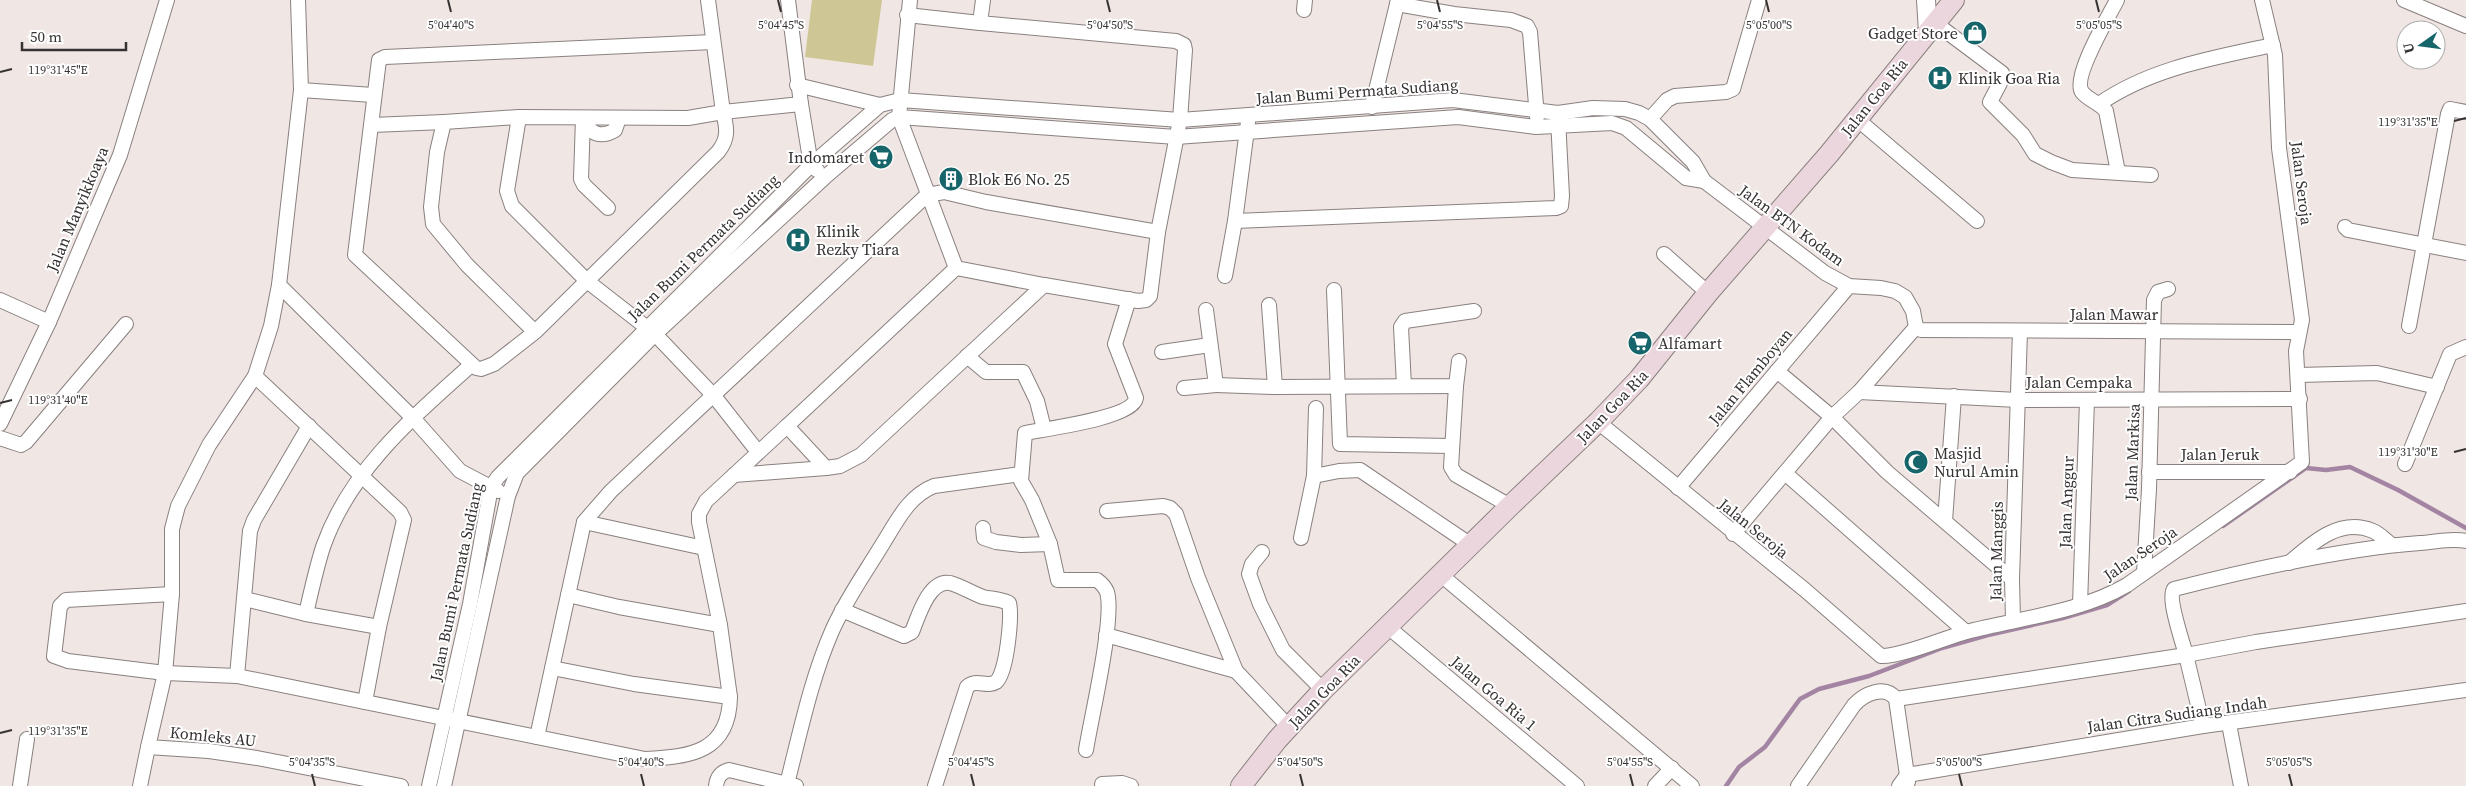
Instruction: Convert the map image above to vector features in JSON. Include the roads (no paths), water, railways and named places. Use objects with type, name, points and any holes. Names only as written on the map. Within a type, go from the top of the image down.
[{"type":"main road","name":"Jalan Goa Ria","points":[[1241,786],[1289,727],[1323,690],[1598,422],[1638,379],[1954,0]]},
{"type":"street","name":"Jalan Manyikkoaya","points":[[0,424],[49,322],[120,155],[167,0]]},
{"type":"street","points":[[148,747],[165,673],[172,594],[172,528],[178,506],[209,445],[255,376],[271,326],[280,286],[301,90],[298,0]]},
{"type":"street","points":[[708,0],[726,142],[536,332],[494,364],[481,369],[471,365],[354,255],[372,125],[373,95],[378,63],[385,56],[713,42]]},
{"type":"street","points":[[788,0],[797,85],[812,165],[825,178]]},
{"type":"street","points":[[910,0],[907,15],[899,117],[956,268]]},
{"type":"street","points":[[980,23],[983,0]]},
{"type":"street","points":[[1650,119],[1668,100],[1675,96],[1726,92],[1733,89],[1759,0]]},
{"type":"street","points":[[1926,0],[1932,28],[2002,73],[2000,83],[1990,102],[2023,135],[2035,154],[2072,170],[2151,175]]},
{"type":"street","points":[[2117,0],[2081,76],[2080,87],[2084,94],[2106,111],[2118,172]]},
{"type":"street","name":"Jalan Seroja","points":[[1598,422],[1733,534],[1805,590],[1881,656],[1966,632],[2080,605],[2112,594],[2299,467],[2304,457],[2296,350],[2302,320],[2279,148],[2273,45],[2262,0]]},
{"type":"street","points":[[2404,0],[2466,26]]},
{"type":"street","points":[[1372,107],[1398,2],[1454,14],[1511,20],[1528,26],[1537,110],[1536,127]]},
{"type":"street","points":[[907,15],[1180,42],[1185,50],[1180,120],[1158,232],[1150,296],[1142,300],[1129,299],[1044,286],[956,268]]},
{"type":"street","points":[[2099,104],[2132,84],[2158,73],[2273,45]]},
{"type":"street","points":[[797,85],[880,106]]},
{"type":"street","points":[[301,90],[373,95]]},
{"type":"street","name":"Jalan Bumi Permata Sudiang","points":[[429,786],[452,720],[508,496],[517,473],[650,331],[812,165],[880,106],[900,100],[1180,120],[1453,100],[1558,113],[1593,108],[1625,109],[1650,119],[1694,162],[1704,181]]},
{"type":"street","points":[[372,125],[519,117],[688,118],[723,112],[801,104]]},
{"type":"street","points":[[1508,123],[1509,107]]},
{"type":"street","points":[[2409,326],[2448,114],[2450,109],[2454,108],[2466,112]]},
{"type":"street","points":[[1235,221],[1556,208],[1561,206],[1562,199],[1558,113]]},
{"type":"street","points":[[1225,276],[1235,221],[1248,116]]},
{"type":"street","name":"Jalan Bumi Permata Sudiang","points":[[444,786],[470,604],[491,487],[515,459],[650,331],[883,126],[899,117],[1176,137],[1458,116],[1536,127],[1559,127],[1581,123],[1612,123],[1626,128],[1686,178],[1704,181]]},
{"type":"street","points":[[519,117],[507,191],[508,200],[512,206],[587,281],[650,331],[714,396],[758,452]]},
{"type":"street","points":[[585,118],[581,179],[584,185],[608,208]]},
{"type":"street","points":[[1856,119],[1977,220]]},
{"type":"street","points":[[444,122],[437,152],[431,206],[433,224],[467,264],[536,332]]},
{"type":"street","name":"Jalan BTN Kodam","points":[[1704,181],[1825,274],[1849,286],[1881,288],[1895,291],[1905,297],[1922,329]]},
{"type":"street","points":[[537,737],[584,522],[611,490],[714,396],[927,195],[944,192],[986,202],[1158,232]]},
{"type":"street","points":[[2345,227],[2348,230],[2466,253]]},
{"type":"street","points":[[1664,254],[1708,293]]},
{"type":"street","points":[[172,594],[66,600],[60,606],[54,650],[56,658],[165,673],[237,676],[645,759],[666,758],[714,744],[726,724],[730,697],[720,625],[699,514],[706,501],[956,268]]},
{"type":"street","points":[[280,286],[412,418],[460,471],[508,496]]},
{"type":"street","points":[[734,475],[840,466],[861,455],[1044,286]]},
{"type":"street","name":"Jalan Flamboyan","points":[[1678,488],[1849,286]]},
{"type":"street","name":"Jalan Markisa","points":[[2144,573],[2154,300],[2158,292],[2168,289]]},
{"type":"street","points":[[1334,290],[1340,444],[1451,446]]},
{"type":"street","points":[[1086,750],[1106,635],[1107,591],[1097,580],[1058,580],[1050,544],[1032,500],[1021,481],[1021,474],[1025,433],[1108,415],[1132,407],[1135,404],[1136,398],[1115,344],[1129,299]]},
{"type":"street","points":[[0,300],[49,322]]},
{"type":"street","points":[[1269,305],[1275,387]]},
{"type":"street","points":[[1206,310],[1216,385]]},
{"type":"street","points":[[1404,386],[1401,327],[1405,321],[1474,311]]},
{"type":"street","points":[[0,438],[20,445],[26,442],[126,324]]},
{"type":"street","points":[[1733,534],[1832,417],[1922,329]]},
{"type":"street","name":"Jalan Mawar","points":[[1922,329],[2299,332]]},
{"type":"street","name":"Jalan Manggis","points":[[2013,621],[2012,579],[2020,331]]},
{"type":"street","points":[[1162,352],[1210,345]]},
{"type":"street","points":[[2405,464],[2450,354],[2466,347]]},
{"type":"street","points":[[966,356],[986,372],[1023,372],[1037,401],[1044,429]]},
{"type":"street","points":[[1459,361],[1451,446],[1451,467],[1456,475],[1510,506]]},
{"type":"street","points":[[306,614],[323,547],[343,504],[362,474],[412,418],[471,365]]},
{"type":"street","points":[[1777,371],[1832,417],[1887,472],[2012,579]]},
{"type":"street","points":[[2298,375],[2376,373],[2437,387]]},
{"type":"street","points":[[255,376],[362,474],[400,512],[404,525],[379,627],[365,702]]},
{"type":"street","points":[[1184,388],[1216,385],[1275,387],[1456,386]]},
{"type":"street","name":"Jalan Cempaka","points":[[1859,392],[2018,400],[2300,399]]},
{"type":"street","points":[[1945,521],[1954,396]]},
{"type":"street","name":"Jalan Anggur","points":[[2080,605],[2087,400]]},
{"type":"street","points":[[1301,538],[1314,476],[1316,408]]},
{"type":"street","points":[[237,676],[245,599],[248,540],[254,520],[309,426]]},
{"type":"street","points":[[786,426],[826,468]]},
{"type":"street","points":[[1314,476],[1339,470],[1360,470],[1397,493],[1471,545]]},
{"type":"street","name":"Jalan Jeruk","points":[[2149,472],[2290,472]]},
{"type":"street","points":[[1784,473],[1966,632]]},
{"type":"street","points":[[716,786],[716,780],[723,772],[729,770],[791,785],[811,692],[832,632],[842,610],[904,509],[921,493],[940,485],[1021,474]]},
{"type":"street","points":[[1107,511],[1163,506],[1170,508],[1176,514],[1198,578],[1236,672],[1289,727]]},
{"type":"street","points":[[584,522],[704,548]]},
{"type":"street","points":[[2289,564],[2315,541],[2336,529],[2351,527],[2373,531],[2392,545]]},
{"type":"street","points":[[983,528],[984,538],[996,542],[1050,544]]},
{"type":"street","points":[[2203,726],[2172,605],[2171,591],[2213,578],[2392,545],[2466,541]]},
{"type":"street","points":[[1262,552],[1252,564],[1249,574],[1260,604],[1283,650],[1323,690]]},
{"type":"street","points":[[1441,575],[1692,786]]},
{"type":"street","points":[[842,610],[904,636],[912,632],[927,595],[940,584],[949,583],[984,597],[999,598],[1010,603],[1012,616],[1002,671],[998,680],[993,683],[974,682],[967,687],[935,786]]},
{"type":"street","points":[[568,595],[619,607],[720,625]]},
{"type":"street","points":[[245,599],[306,614],[379,627]]},
{"type":"street","points":[[1896,699],[2466,611]]},
{"type":"street","name":"Jalan Goa Ria 1","points":[[1388,627],[1577,786]]},
{"type":"street","points":[[1106,635],[1236,672]]},
{"type":"street","points":[[552,668],[634,684],[730,697]]},
{"type":"street","name":"Jalan Citra Sudiang Indah","points":[[1905,782],[2203,726],[2466,690]]},
{"type":"street","points":[[1798,786],[1854,704],[1868,693],[1889,692],[1896,699],[1905,782]]},
{"type":"street","points":[[2228,724],[2241,786]]},
{"type":"street","points":[[20,786],[26,740]]},
{"type":"street","name":"Komleks AU","points":[[140,786],[148,747],[209,751],[257,758],[347,781],[401,786]]},
{"type":"street","points":[[1655,786],[1672,768]]},
{"type":"street","points":[[1102,784],[1122,783],[1131,786]]},
{"type":"waterway","points":[[2223,526],[2306,468],[2326,470],[2350,467],[2398,490],[2466,528]]},
{"type":"waterway","points":[[1726,786],[1739,767],[1765,747],[1800,699],[1819,689],[1869,676],[1942,648],[2107,605],[2129,591]]},
{"type":"place","name":"Gadget Store","points":[[1975,33]]},
{"type":"place","name":"Klinik Goa Ria","points":[[1940,78]]},
{"type":"place","name":"Indomaret","points":[[881,157]]},
{"type":"place","name":"Blok E6 No. 25","points":[[951,179]]},
{"type":"place","name":"Klinik Rezky Tiara","points":[[798,240]]},
{"type":"place","name":"Alfamart","points":[[1640,343]]},
{"type":"place","name":"Masjid Nurul Amin","points":[[1916,462]]}]
